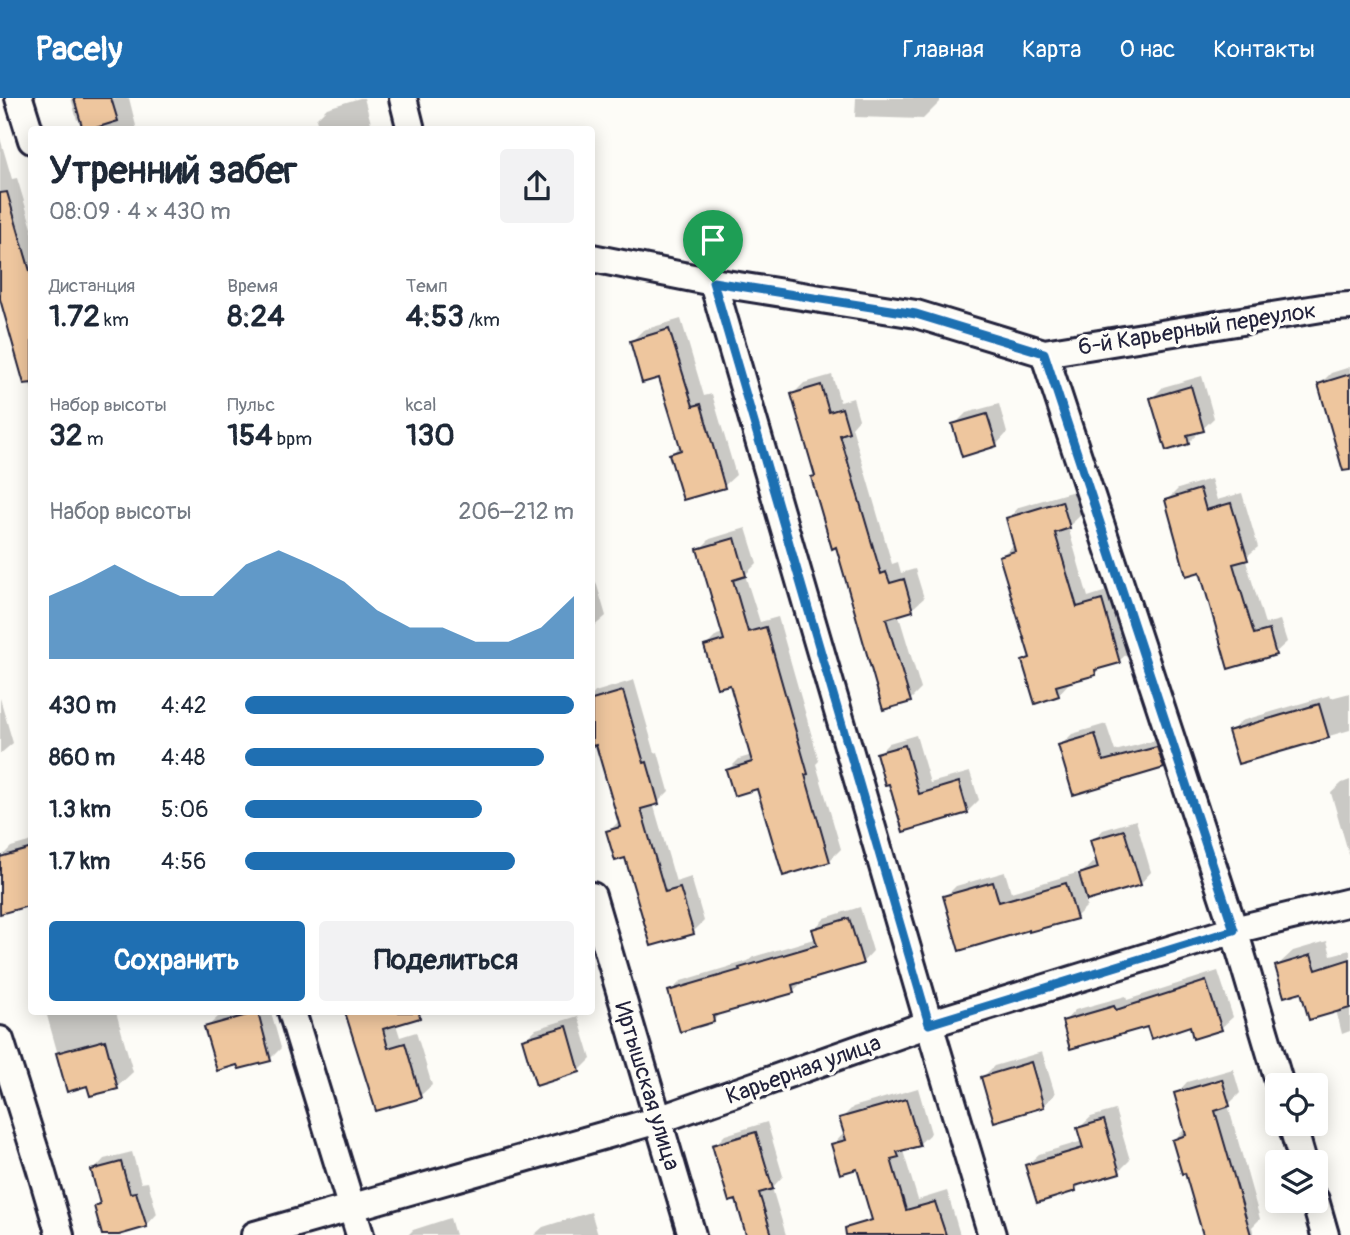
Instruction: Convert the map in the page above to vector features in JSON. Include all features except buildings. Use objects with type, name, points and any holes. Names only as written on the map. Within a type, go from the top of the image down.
[{"type":"street","points":[[19,98],[28,127]]},
{"type":"street","points":[[402,98],[410,126]]},
{"type":"street","points":[[595,259],[713,282],[916,314],[1044,353],[1234,930],[1276,1073]]},
{"type":"street","points":[[713,282],[992,1235]]},
{"type":"street","name":"6-й Карьерный переулок","points":[[1044,353],[1322,308],[1350,306]]},
{"type":"street","name":"Карьерная улица","points":[[255,1235],[658,1120],[929,1024],[1234,930],[1350,902]]},
{"type":"street","name":"Иртышская улица","points":[[595,906],[692,1235]]},
{"type":"street","points":[[293,1015],[360,1235]]},
{"type":"street","points":[[0,1040],[60,1235]]},
{"type":"street","points":[[1319,1213],[1325,1235]]},
{"type":"route","points":[[713,282],[916,314],[1044,353],[1234,930],[929,1024],[713,282]]}]
